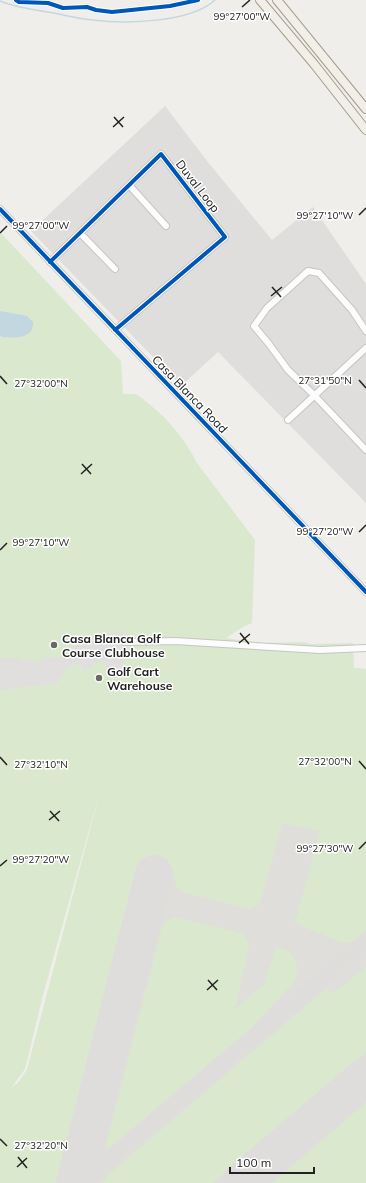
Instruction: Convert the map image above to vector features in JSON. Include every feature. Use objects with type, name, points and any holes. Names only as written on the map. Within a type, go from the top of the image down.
[{"type":"main road","points":[[260,0],[319,70],[366,130]]},
{"type":"main road","points":[[277,0],[366,109]]},
{"type":"street","name":"Duval Loop","points":[[50,262],[161,154],[225,237],[115,330]]},
{"type":"street","points":[[129,185],[166,226]]},
{"type":"street","name":"Casa Blanca Road","points":[[0,209],[366,592]]},
{"type":"street","points":[[80,233],[115,269]]},
{"type":"street","points":[[365,447],[288,370],[254,326],[268,308],[308,271],[318,273],[352,310],[366,331]]},
{"type":"street","points":[[288,420],[366,348]]},
{"type":"street","points":[[125,642],[175,641],[320,650],[366,648]]},
{"type":"shaded area","points":[[165,106],[207,161],[272,240],[313,207],[366,284],[366,503],[218,352],[181,386],[31,231]]},
{"type":"shaded area","points":[[124,632],[126,644],[124,663],[119,676],[113,678],[101,660],[84,671],[80,664],[76,664],[66,669],[60,677],[58,683],[0,690],[0,659],[19,657],[20,661],[35,659],[34,663],[38,663],[44,658],[66,657],[75,655],[73,640],[76,638],[94,641],[98,639],[101,634]]},
{"type":"shaded area","points":[[167,660],[366,669],[366,1183],[0,1183],[0,1095],[8,1092],[18,1083],[27,1070],[115,737],[132,699]]},
{"type":"green space","points":[[0,232],[121,361],[123,394],[136,394],[163,416],[185,443],[197,463],[255,540],[252,623],[226,638],[260,643],[353,643],[354,668],[366,669],[366,930],[353,941],[343,943],[295,923],[320,831],[282,823],[262,897],[259,904],[250,909],[182,892],[176,886],[174,876],[137,867],[56,1183],[0,1183]],"holes":[[[102,784],[27,1070],[18,1083],[12,1087],[25,1069],[43,995]]]},
{"type":"green space","points":[[175,917],[244,934],[249,945],[235,1009],[265,983],[276,947],[288,951],[295,958],[297,968],[295,981],[251,1028],[108,1149],[106,1146],[162,927],[166,921]]},
{"type":"green space","points":[[366,967],[366,1052],[213,1183],[102,1183],[107,1176],[327,988],[333,994]]},
{"type":"green space","points":[[366,1103],[366,1183],[272,1183]]},
{"type":"water","points":[[0,311],[27,316],[33,322],[30,332],[18,337],[2,337],[0,335]]},
{"type":"waterway","points":[[0,1],[33,10],[88,20],[122,22],[157,20],[174,17],[204,8],[215,0]]},
{"type":"taxiway","points":[[86,1183],[103,1165],[366,941]]},
{"type":"taxiway","points":[[84,1147],[86,1160],[90,1165],[103,1165]]},
{"type":"taxiway","points":[[71,1183],[79,1167]]},
{"type":"runway","points":[[75,1183],[154,874]]},
{"type":"runway","points":[[240,1183],[366,1076]]},
{"type":"cycle path","points":[[16,0],[19,2],[48,3],[63,8],[87,7],[112,12],[170,6],[198,0]]},
{"type":"cycle path","points":[[50,262],[161,154],[225,237],[115,330]]},
{"type":"cycle path","points":[[0,209],[366,592]]},
{"type":"place","name":"Casa Blanca Golf Course Clubhouse","points":[[54,645]]},
{"type":"place","name":"Golf Cart Warehouse","points":[[99,678]]}]
